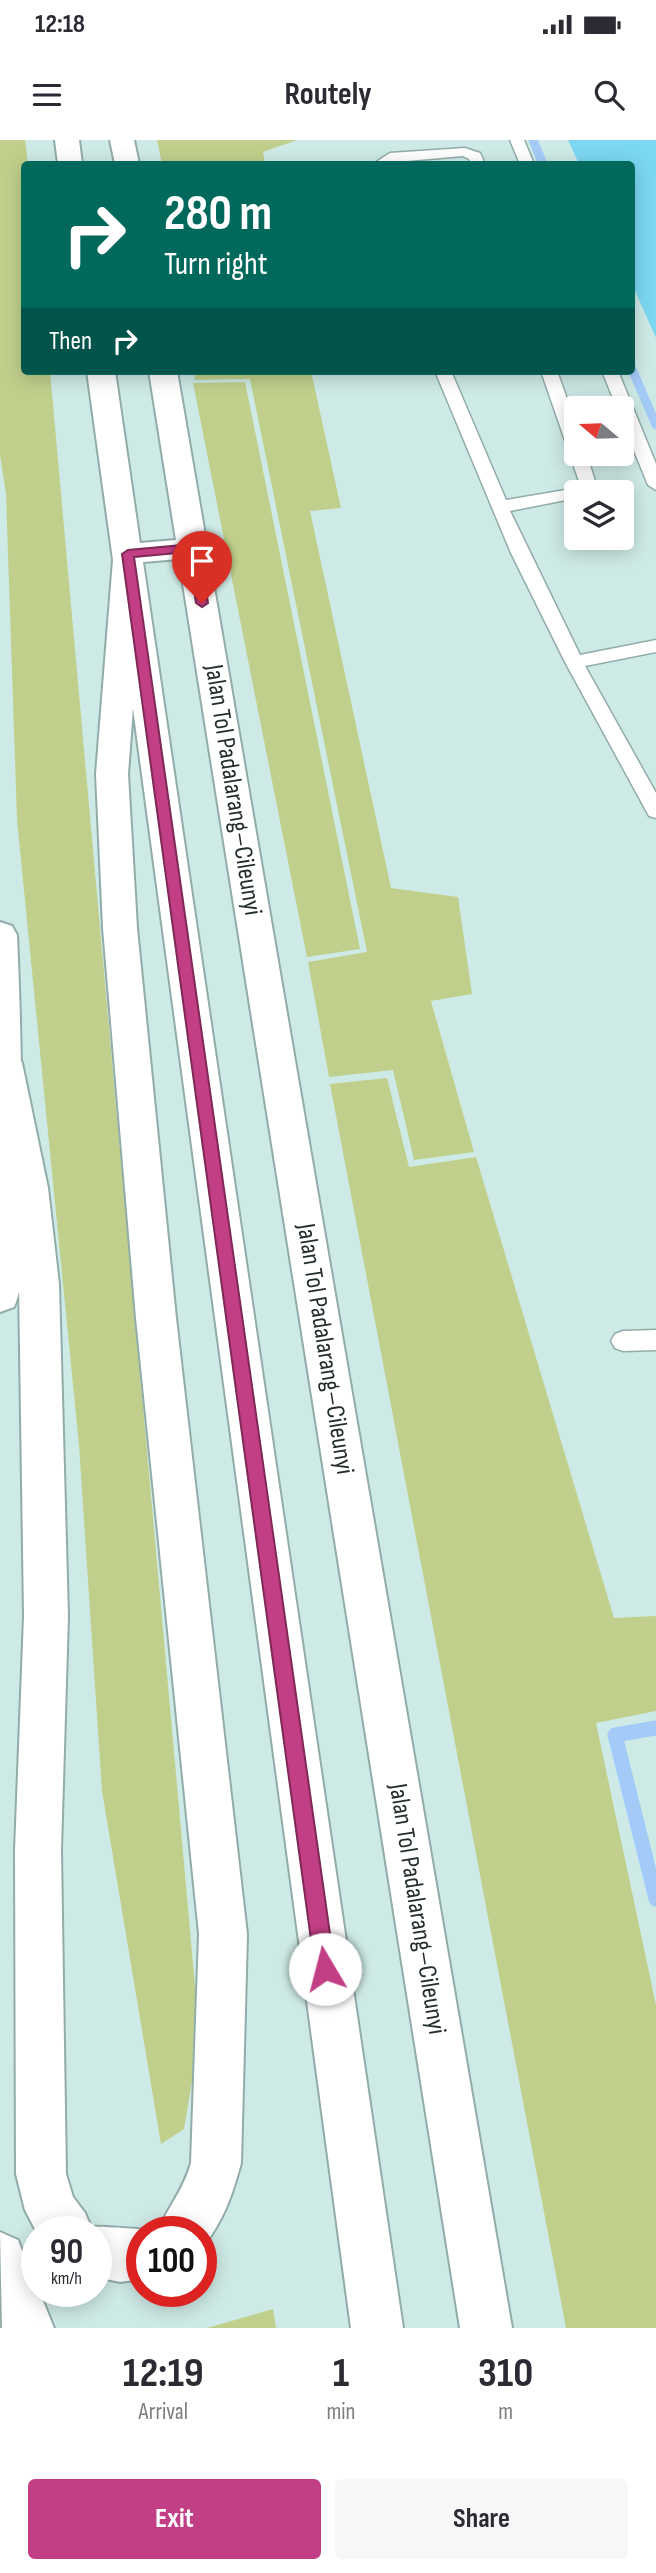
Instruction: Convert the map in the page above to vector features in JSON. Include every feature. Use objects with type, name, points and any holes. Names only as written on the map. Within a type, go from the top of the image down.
[{"type":"main road","points":[[67,140],[70,161]]},
{"type":"main road","points":[[122,140],[126,161]]},
{"type":"main road","points":[[102,375],[377,2328]]},
{"type":"main road","name":"Jalan Tol Padalarang–Cileunyi","points":[[164,375],[486,2328]]},
{"type":"main road","points":[[128,554],[193,548]]},
{"type":"main road","points":[[128,554],[112,774],[120,928],[158,1332],[223,1934],[216,2163],[206,2199],[194,2216]]},
{"type":"main road","points":[[0,935],[4,1063],[4,1223],[0,1295]]},
{"type":"main road","points":[[4,1063],[29,1188],[39,1284],[46,1616],[38,1850],[41,2174],[51,2210],[56,2216]]},
{"type":"main road","points":[[1,2264],[28,2328]]},
{"type":"lane","points":[[517,140],[526,161]]},
{"type":"lane","points":[[384,161],[390,157],[465,152],[475,156],[477,161]]},
{"type":"lane","points":[[445,375],[520,554],[573,662],[656,811]]},
{"type":"lane","points":[[550,375],[564,414]]},
{"type":"lane","points":[[612,375],[656,485]]},
{"type":"lane","points":[[500,507],[564,496]]},
{"type":"lane","points":[[573,662],[656,646]]},
{"type":"lane","points":[[623,1341],[656,1340]]},
{"type":"green space","points":[[0,140],[25,140],[28,161],[21,161],[21,375],[50,375],[197,2008],[192,2081],[184,2129],[161,2144],[102,1791],[79,1445],[17,820],[6,494],[0,455]]},
{"type":"green space","points":[[157,140],[297,140],[263,152],[264,161],[161,161]]},
{"type":"green space","points":[[194,375],[312,375],[341,508],[310,511],[391,888],[458,897],[472,994],[431,1001],[474,1152],[414,1160],[393,1070],[329,1077],[308,962],[367,952],[250,379],[195,380]]},
{"type":"green space","points":[[245,382],[360,949],[307,957],[193,383]]},
{"type":"green space","points":[[387,1078],[409,1167],[476,1157],[614,1618],[656,1616],[656,1711],[596,1723],[656,2005],[656,2328],[566,2328],[330,1084]]},
{"type":"green space","points":[[273,2309],[276,2328],[207,2328]]},
{"type":"building","points":[[568,140],[656,140],[656,338],[635,291],[635,161],[578,161]]},
{"type":"waterway","points":[[533,140],[542,161]]},
{"type":"waterway","points":[[635,375],[656,425]]},
{"type":"waterway","points":[[656,1728],[615,1735],[656,1899]]},
{"type":"route","points":[[202,603],[193,548],[128,554],[325,1969]]}]
